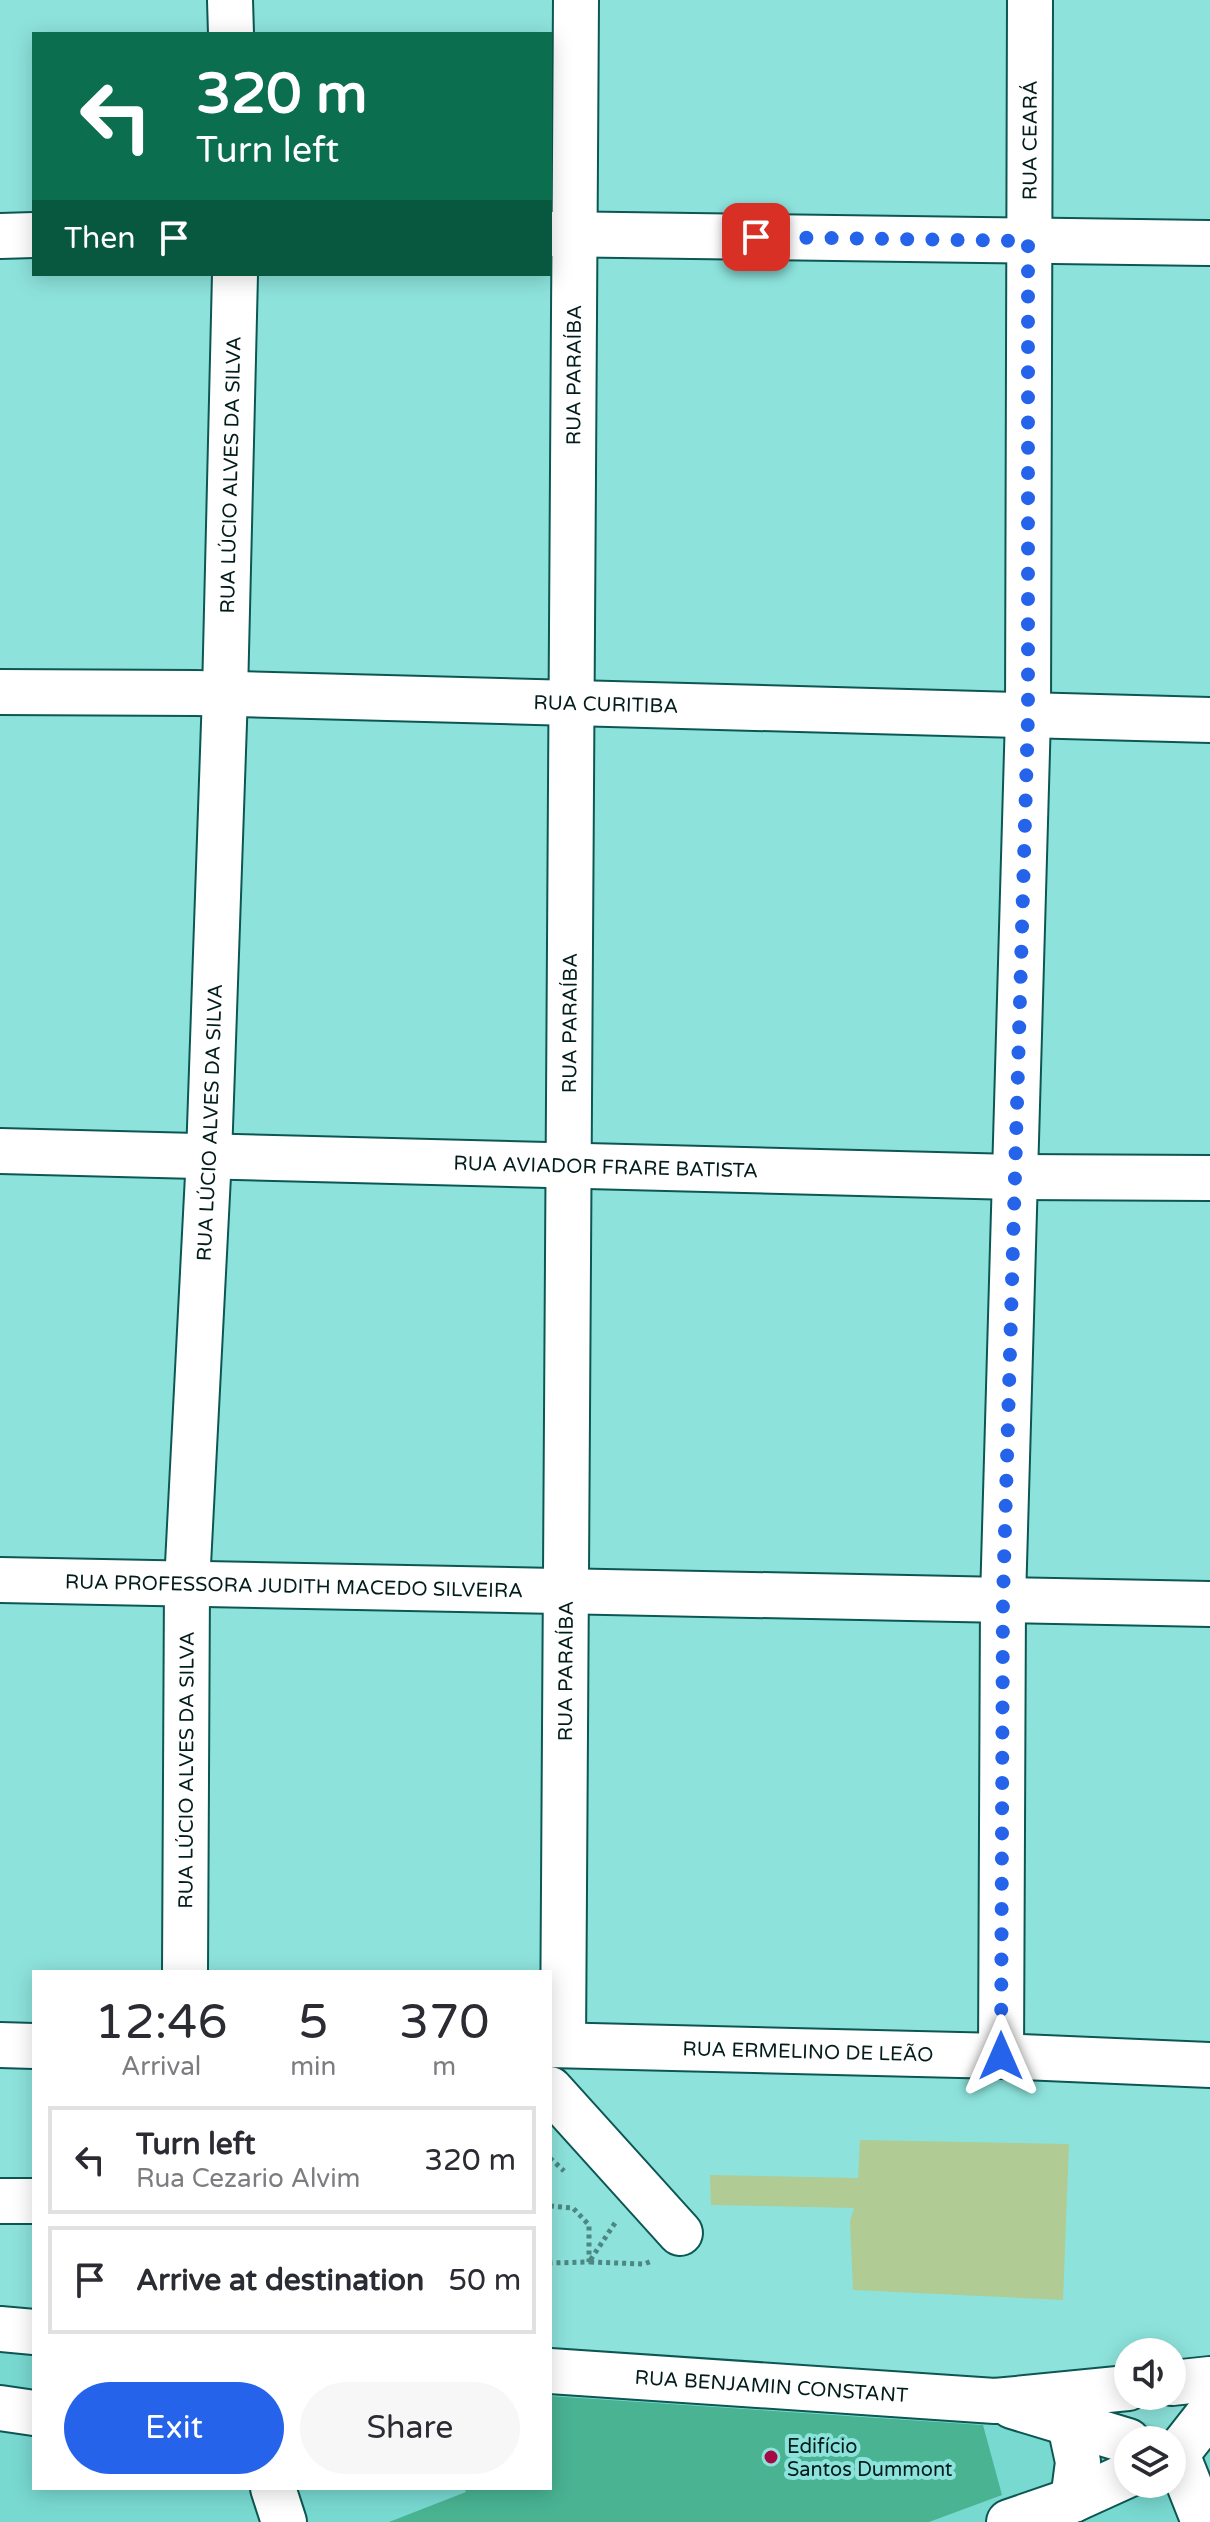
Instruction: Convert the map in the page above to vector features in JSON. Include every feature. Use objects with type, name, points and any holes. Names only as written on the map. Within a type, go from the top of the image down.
[{"type":"street","points":[[230,0],[231,32]]},
{"type":"street","name":"RUA PARAÍBA","points":[[556,2045],[566,1591],[571,705],[562,234],[576,0]]},
{"type":"street","name":"RUA CEARÁ","points":[[1001,2056],[1003,1600],[1028,716],[1030,0]]},
{"type":"street","points":[[562,234],[1208,243]]},
{"type":"street","points":[[0,236],[32,235]]},
{"type":"street","name":"RUA LÚCIO ALVES DA SILVA","points":[[185,1970],[187,1584],[209,1156],[235,276]]},
{"type":"street","name":"RUA CURITIBA","points":[[0,692],[225,694],[1210,720]]},
{"type":"street","name":"RUA AVIADOR FRARE BATISTA","points":[[0,1151],[1014,1177],[1210,1178]]},
{"type":"street","name":"RUA PROFESSORA JUDITH MACEDO SILVEIRA","points":[[0,1580],[1210,1604]]},
{"type":"street","points":[[0,2045],[32,2046]]},
{"type":"street","name":"RUA ERMELINO DE LEÃO","points":[[556,2045],[1001,2056],[1210,2065]]},
{"type":"street","points":[[552,2092],[653,2221]]},
{"type":"street","points":[[0,2201],[32,2201]]},
{"type":"street","points":[[0,2329],[32,2332]]},
{"type":"street","name":"RUA BENJAMIN CONSTANT","points":[[552,2371],[995,2401],[1114,2389]]},
{"type":"street","points":[[1186,2382],[1210,2379]]},
{"type":"street","name":"RUA BENJAMIN CONSTANT","points":[[995,2401],[1114,2437]]},
{"type":"street","points":[[0,2408],[32,2413]]},
{"type":"street","points":[[1186,2451],[1210,2412]]},
{"type":"street","points":[[1070,2425],[1078,2462],[1073,2500]]},
{"type":"street","points":[[1186,2465],[1204,2522]]},
{"type":"street","points":[[1009,2522],[1073,2500],[1114,2481]]},
{"type":"street","points":[[274,2490],[284,2522]]},
{"type":"path","points":[[552,2160],[573,2178]]},
{"type":"path","points":[[552,2206],[573,2208],[589,2225],[589,2262]]},
{"type":"path","points":[[552,2263],[644,2264],[657,2259],[656,2223],[653,2221],[589,2262]]},
{"type":"shaded area","points":[[860,2140],[1069,2144],[1063,2300],[853,2290],[850,2221],[854,2208],[711,2205],[710,2175],[858,2178]]},
{"type":"shaded area","points":[[0,2322],[32,2324],[32,2490],[552,2490],[552,2363],[1096,2407],[1156,2426],[1114,2426],[1114,2498],[1186,2498],[1186,2435],[1210,2443],[1210,2522],[0,2522]]},
{"type":"building","name":"Edifício Santos Dummont","points":[[552,2396],[983,2425],[1002,2495],[929,2522],[389,2522],[466,2492],[552,2490]]},
{"type":"place","name":"Edifício Santos Dummont","points":[[771,2457]]},
{"type":"route","points":[[756,237],[1028,241],[1028,716],[1003,1600],[1001,2056]]}]
